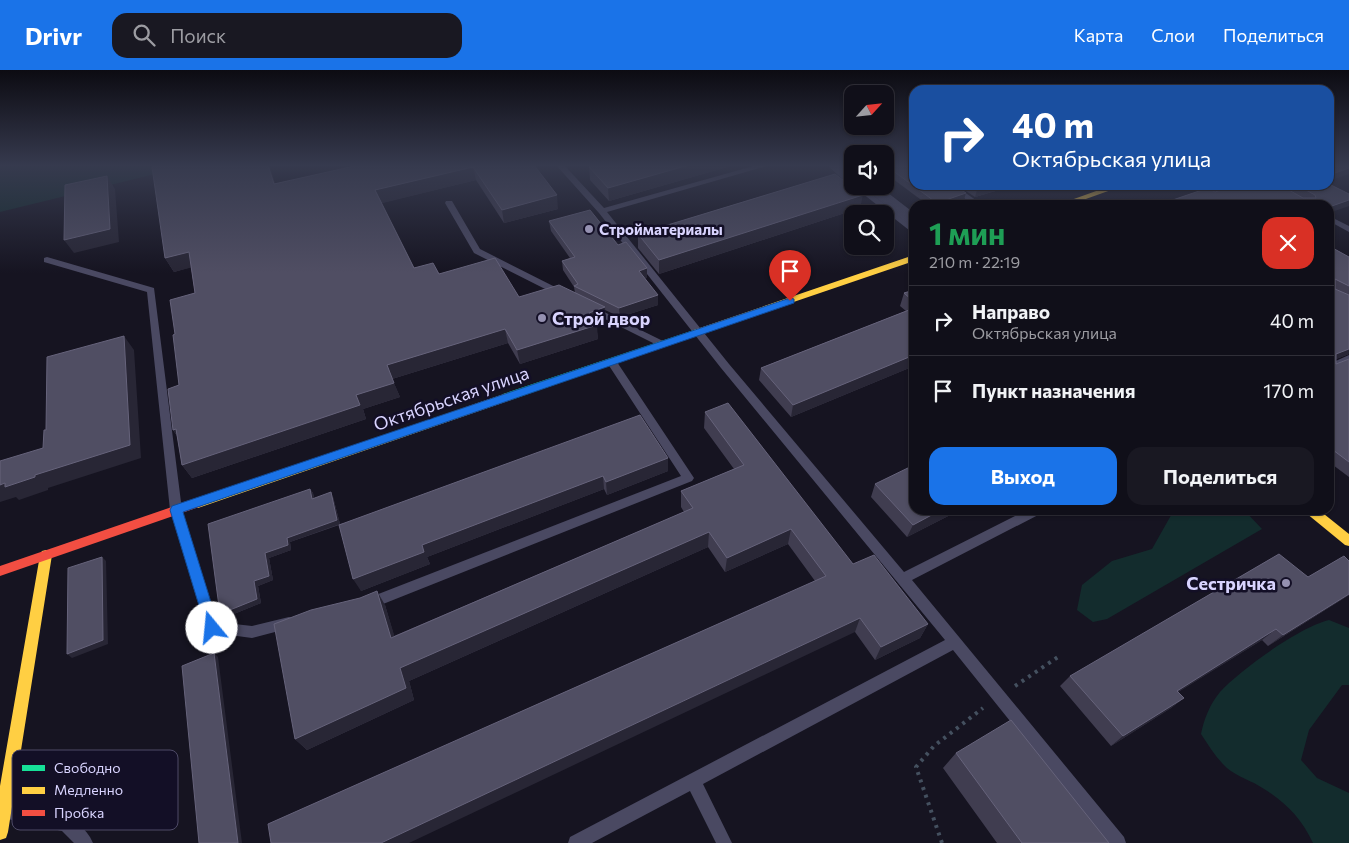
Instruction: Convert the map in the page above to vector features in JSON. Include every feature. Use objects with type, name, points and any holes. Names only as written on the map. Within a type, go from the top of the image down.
[{"type":"street","points":[[888,201],[909,217]]},
{"type":"street","name":"Октябрьская улица","points":[[0,571],[909,260]]},
{"type":"street","points":[[1316,515],[1349,541]]},
{"type":"street","points":[[15,750],[46,555]]},
{"type":"street","points":[[0,832],[12,768]]},
{"type":"lane","points":[[593,201],[1118,843]]},
{"type":"lane","points":[[602,211],[637,201]]},
{"type":"lane","points":[[876,201],[909,228]]},
{"type":"lane","points":[[449,203],[477,251],[662,344]]},
{"type":"lane","points":[[1334,221],[1349,229]]},
{"type":"lane","points":[[47,260],[151,290],[176,510],[212,628],[252,632],[300,620]]},
{"type":"lane","points":[[1334,366],[1349,358]]},
{"type":"lane","points":[[358,606],[688,478],[611,361]]},
{"type":"lane","points":[[902,579],[1028,515]]},
{"type":"lane","points":[[576,843],[955,642]]},
{"type":"lane","points":[[693,781],[724,843]]},
{"type":"lane","points":[[5,812],[12,813]]},
{"type":"lane","points":[[72,830],[85,843]]},
{"type":"path","points":[[942,843],[916,768],[934,746],[999,696],[1058,657]]},
{"type":"green space","points":[[0,201],[45,201],[0,212]]},
{"type":"green space","points":[[1171,515],[1249,515],[1262,529],[1107,619],[1093,622],[1077,610],[1082,585],[1112,561],[1152,549]]},
{"type":"green space","points":[[1329,620],[1349,628],[1349,685],[1342,685],[1309,730],[1301,760],[1317,778],[1349,793],[1349,843],[1313,843],[1302,824],[1289,808],[1264,789],[1227,768],[1201,734],[1210,707],[1216,697],[1242,672],[1287,640],[1317,624]]},
{"type":"building","points":[[65,201],[108,201],[110,229],[64,240]]},
{"type":"building","points":[[157,201],[381,201],[414,268],[433,263],[439,274],[495,258],[519,297],[559,285],[605,307],[589,313],[597,325],[517,350],[505,329],[387,365],[394,383],[356,395],[360,405],[182,465],[176,429],[173,430],[168,389],[179,385],[170,300],[195,293],[189,252],[165,258]]},
{"type":"building","points":[[496,201],[535,201],[502,210]]},
{"type":"building","points":[[746,201],[844,201],[659,260],[638,234]]},
{"type":"building","points":[[1334,201],[1346,201],[1334,205]]},
{"type":"building","points":[[590,210],[618,245],[626,242],[647,268],[639,271],[658,295],[619,308],[574,286],[578,284],[562,261],[575,257],[549,221]]},
{"type":"building","points":[[1334,249],[1349,257],[1349,286],[1335,279],[1335,289],[1349,295],[1349,349],[1336,354],[1336,364],[1349,359],[1349,462],[1334,451]]},
{"type":"building","points":[[909,310],[909,357],[793,405],[761,368]]},
{"type":"building","points":[[124,336],[130,445],[35,475],[35,477],[5,487],[5,483],[0,485],[0,461],[43,448],[44,430],[46,430],[47,357]]},
{"type":"building","points":[[728,403],[853,564],[874,555],[928,624],[881,647],[860,618],[381,843],[271,843],[268,824],[826,576],[791,529],[727,558],[709,532],[400,668],[406,688],[295,739],[274,624],[311,610],[360,598],[377,591],[391,638],[693,508],[681,491],[744,465],[705,412]]},
{"type":"building","points":[[640,415],[668,458],[606,482],[603,476],[422,545],[424,552],[353,579],[339,525]]},
{"type":"building","points":[[909,467],[909,515],[932,515],[913,525],[875,484]]},
{"type":"building","points":[[310,489],[312,499],[331,492],[337,520],[287,538],[288,545],[265,553],[269,576],[254,581],[257,599],[220,614],[208,524]]},
{"type":"building","points":[[1279,554],[1308,577],[1344,556],[1349,561],[1349,594],[1283,635],[1276,629],[1177,691],[1184,698],[1123,736],[1070,676]]},
{"type":"building","points":[[102,557],[103,640],[67,654],[68,568]]},
{"type":"building","points":[[214,653],[238,843],[199,843],[182,666]]},
{"type":"building","points":[[1011,720],[1109,843],[1022,843],[956,753]]},
{"type":"traffic: fast","points":[[507,397],[697,332]]},
{"type":"traffic: slow","points":[[697,332],[909,260]]},
{"type":"traffic: slow","points":[[198,503],[507,397]]},
{"type":"traffic: slow","points":[[1316,515],[1349,541]]},
{"type":"traffic: slow","points":[[14,750],[46,555]]},
{"type":"traffic: slow","points":[[0,832],[12,760]]},
{"type":"traffic: jam","points":[[0,571],[198,503]]},
{"type":"place","name":"Стройматериалы","points":[[589,229]]},
{"type":"place","name":"Строй двор","points":[[542,318]]},
{"type":"place","name":"Сестричка","points":[[1286,583]]},
{"type":"route","points":[[212,628],[176,510],[790,301]]}]
